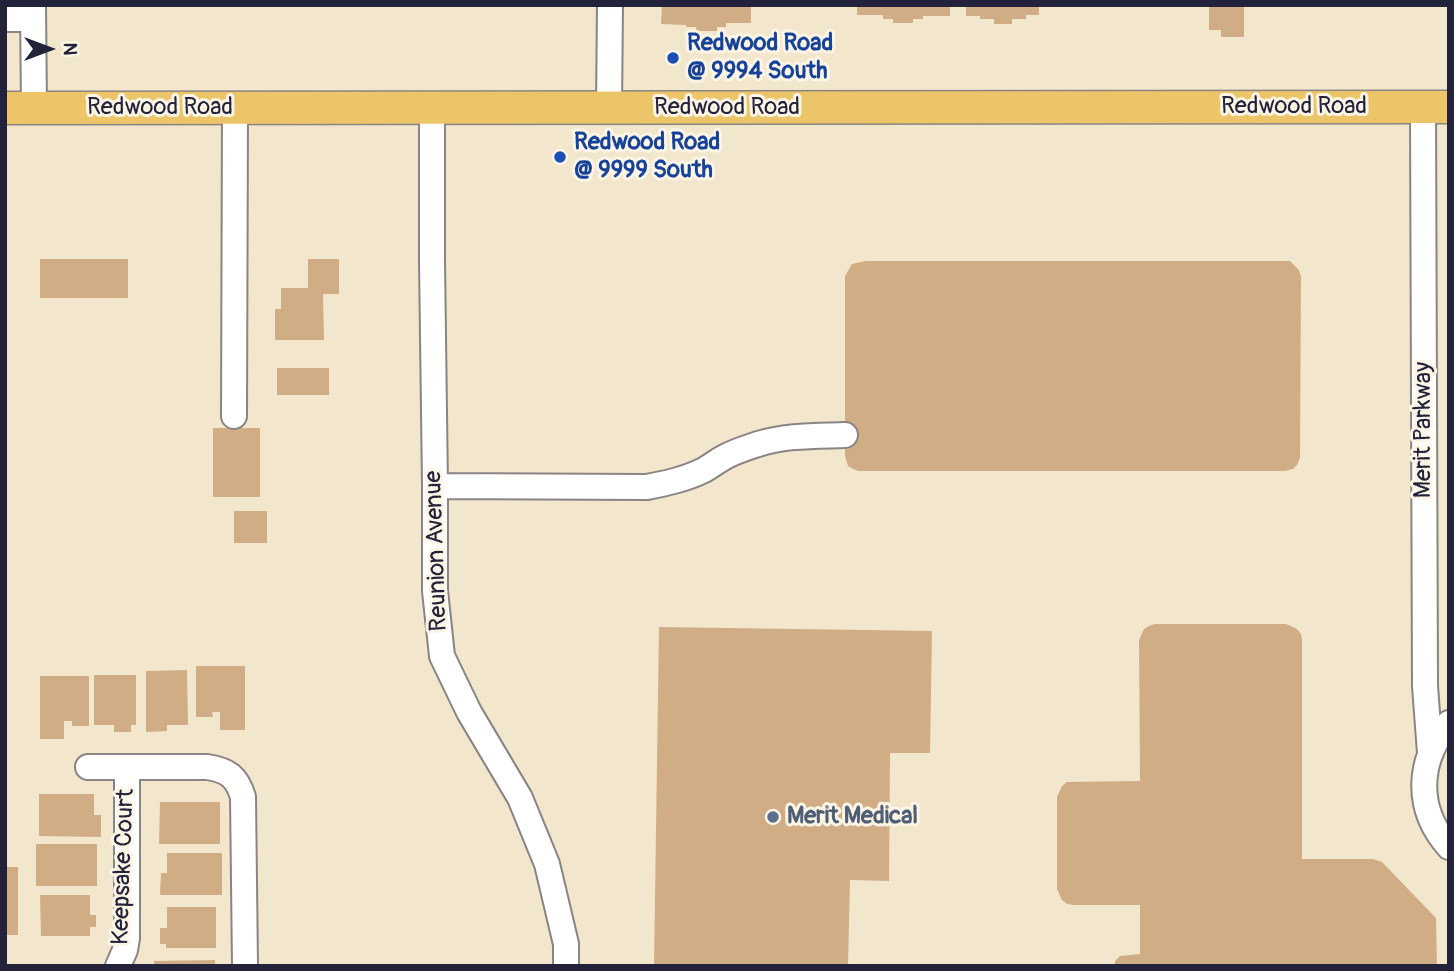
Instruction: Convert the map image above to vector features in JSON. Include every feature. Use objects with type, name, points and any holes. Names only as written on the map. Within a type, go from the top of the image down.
[{"type":"main road","name":"Redwood Road","points":[[20,108],[1436,107]]},
{"type":"street","points":[[609,108],[610,5]]},
{"type":"street","points":[[5,19],[33,12],[20,108]]},
{"type":"street","name":"Merit Parkway","points":[[1436,107],[1437,550],[1425,685],[1430,752],[1424,776],[1425,801],[1433,824],[1449,847]]},
{"type":"street","points":[[233,416],[235,108]]},
{"type":"street","name":"Reunion Avenue","points":[[432,108],[435,591],[442,656],[469,712],[520,798],[547,864],[566,944],[566,966]]},
{"type":"street","points":[[435,486],[647,487],[690,476],[724,457],[779,438],[845,435]]},
{"type":"street","name":"Merit Parkway","points":[[1430,752],[1449,723]]},
{"type":"street","name":"Keepsake Court","points":[[88,767],[207,767],[218,768],[236,779],[243,797],[245,966]]},
{"type":"street","name":"Keepsake Court","points":[[118,966],[127,938],[127,767]]},
{"type":"building","points":[[662,5],[751,5],[751,23],[726,23],[726,27],[717,27],[717,31],[696,31],[696,27],[686,25],[661,24]]},
{"type":"building","points":[[857,5],[950,5],[950,16],[923,16],[923,19],[913,19],[913,23],[893,23],[893,19],[883,19],[883,15],[857,15]]},
{"type":"building","points":[[966,5],[1039,5],[1039,15],[1012,19],[1012,24],[994,24],[994,19],[966,16]]},
{"type":"building","points":[[1209,5],[1244,5],[1244,37],[1221,37],[1221,30],[1209,30]]},
{"type":"building","points":[[40,259],[128,259],[128,298],[40,298]]},
{"type":"building","points":[[308,259],[339,259],[339,294],[323,294],[324,340],[275,340],[275,309],[281,309],[281,288],[308,288]]},
{"type":"building","points":[[865,261],[1290,261],[1299,270],[1301,277],[1300,458],[1297,465],[1285,471],[853,469],[848,466],[845,456],[845,276],[852,264]]},
{"type":"building","points":[[277,368],[329,368],[329,395],[277,395]]},
{"type":"building","points":[[213,428],[260,428],[260,497],[213,497]]},
{"type":"building","points":[[234,511],[267,511],[267,543],[234,543]]},
{"type":"building","points":[[1155,624],[1286,624],[1297,629],[1302,640],[1302,859],[1373,859],[1382,862],[1436,918],[1437,966],[1114,966],[1120,956],[1140,954],[1140,905],[1073,905],[1062,900],[1057,889],[1057,797],[1067,782],[1140,781],[1139,640],[1144,629]]},
{"type":"building","name":"Merit Medical","points":[[659,627],[932,631],[930,753],[890,753],[889,881],[850,880],[848,966],[654,966]]},
{"type":"building","points":[[196,666],[245,666],[245,730],[220,730],[220,712],[212,712],[213,717],[196,717]]},
{"type":"building","points":[[187,670],[188,725],[167,725],[167,731],[146,732],[146,671]]},
{"type":"building","points":[[94,675],[136,675],[136,725],[131,725],[131,732],[114,732],[114,725],[94,725]]},
{"type":"building","points":[[40,676],[89,676],[89,726],[72,726],[72,721],[64,721],[64,739],[40,739]]},
{"type":"building","points":[[39,794],[94,794],[94,815],[101,815],[101,837],[39,836]]},
{"type":"building","points":[[160,802],[220,802],[220,844],[159,844]]},
{"type":"building","points":[[36,844],[97,844],[97,886],[36,886]]},
{"type":"building","points":[[167,853],[222,853],[222,895],[160,895],[161,873],[167,873]]},
{"type":"building","points":[[5,867],[18,867],[18,935],[5,935]]},
{"type":"building","points":[[40,895],[90,895],[90,915],[96,915],[96,927],[90,927],[90,936],[41,936]]},
{"type":"building","points":[[167,907],[216,907],[216,948],[166,948],[166,944],[160,944],[160,928],[167,928]]},
{"type":"building","points":[[215,960],[215,966],[154,966],[154,961]]},
{"type":"place","name":"Redwood Road @ 9994 South","points":[[673,58]]},
{"type":"place","name":"Redwood Road @ 9999 South","points":[[560,157]]},
{"type":"place","name":"Merit Medical","points":[[773,817]]}]
